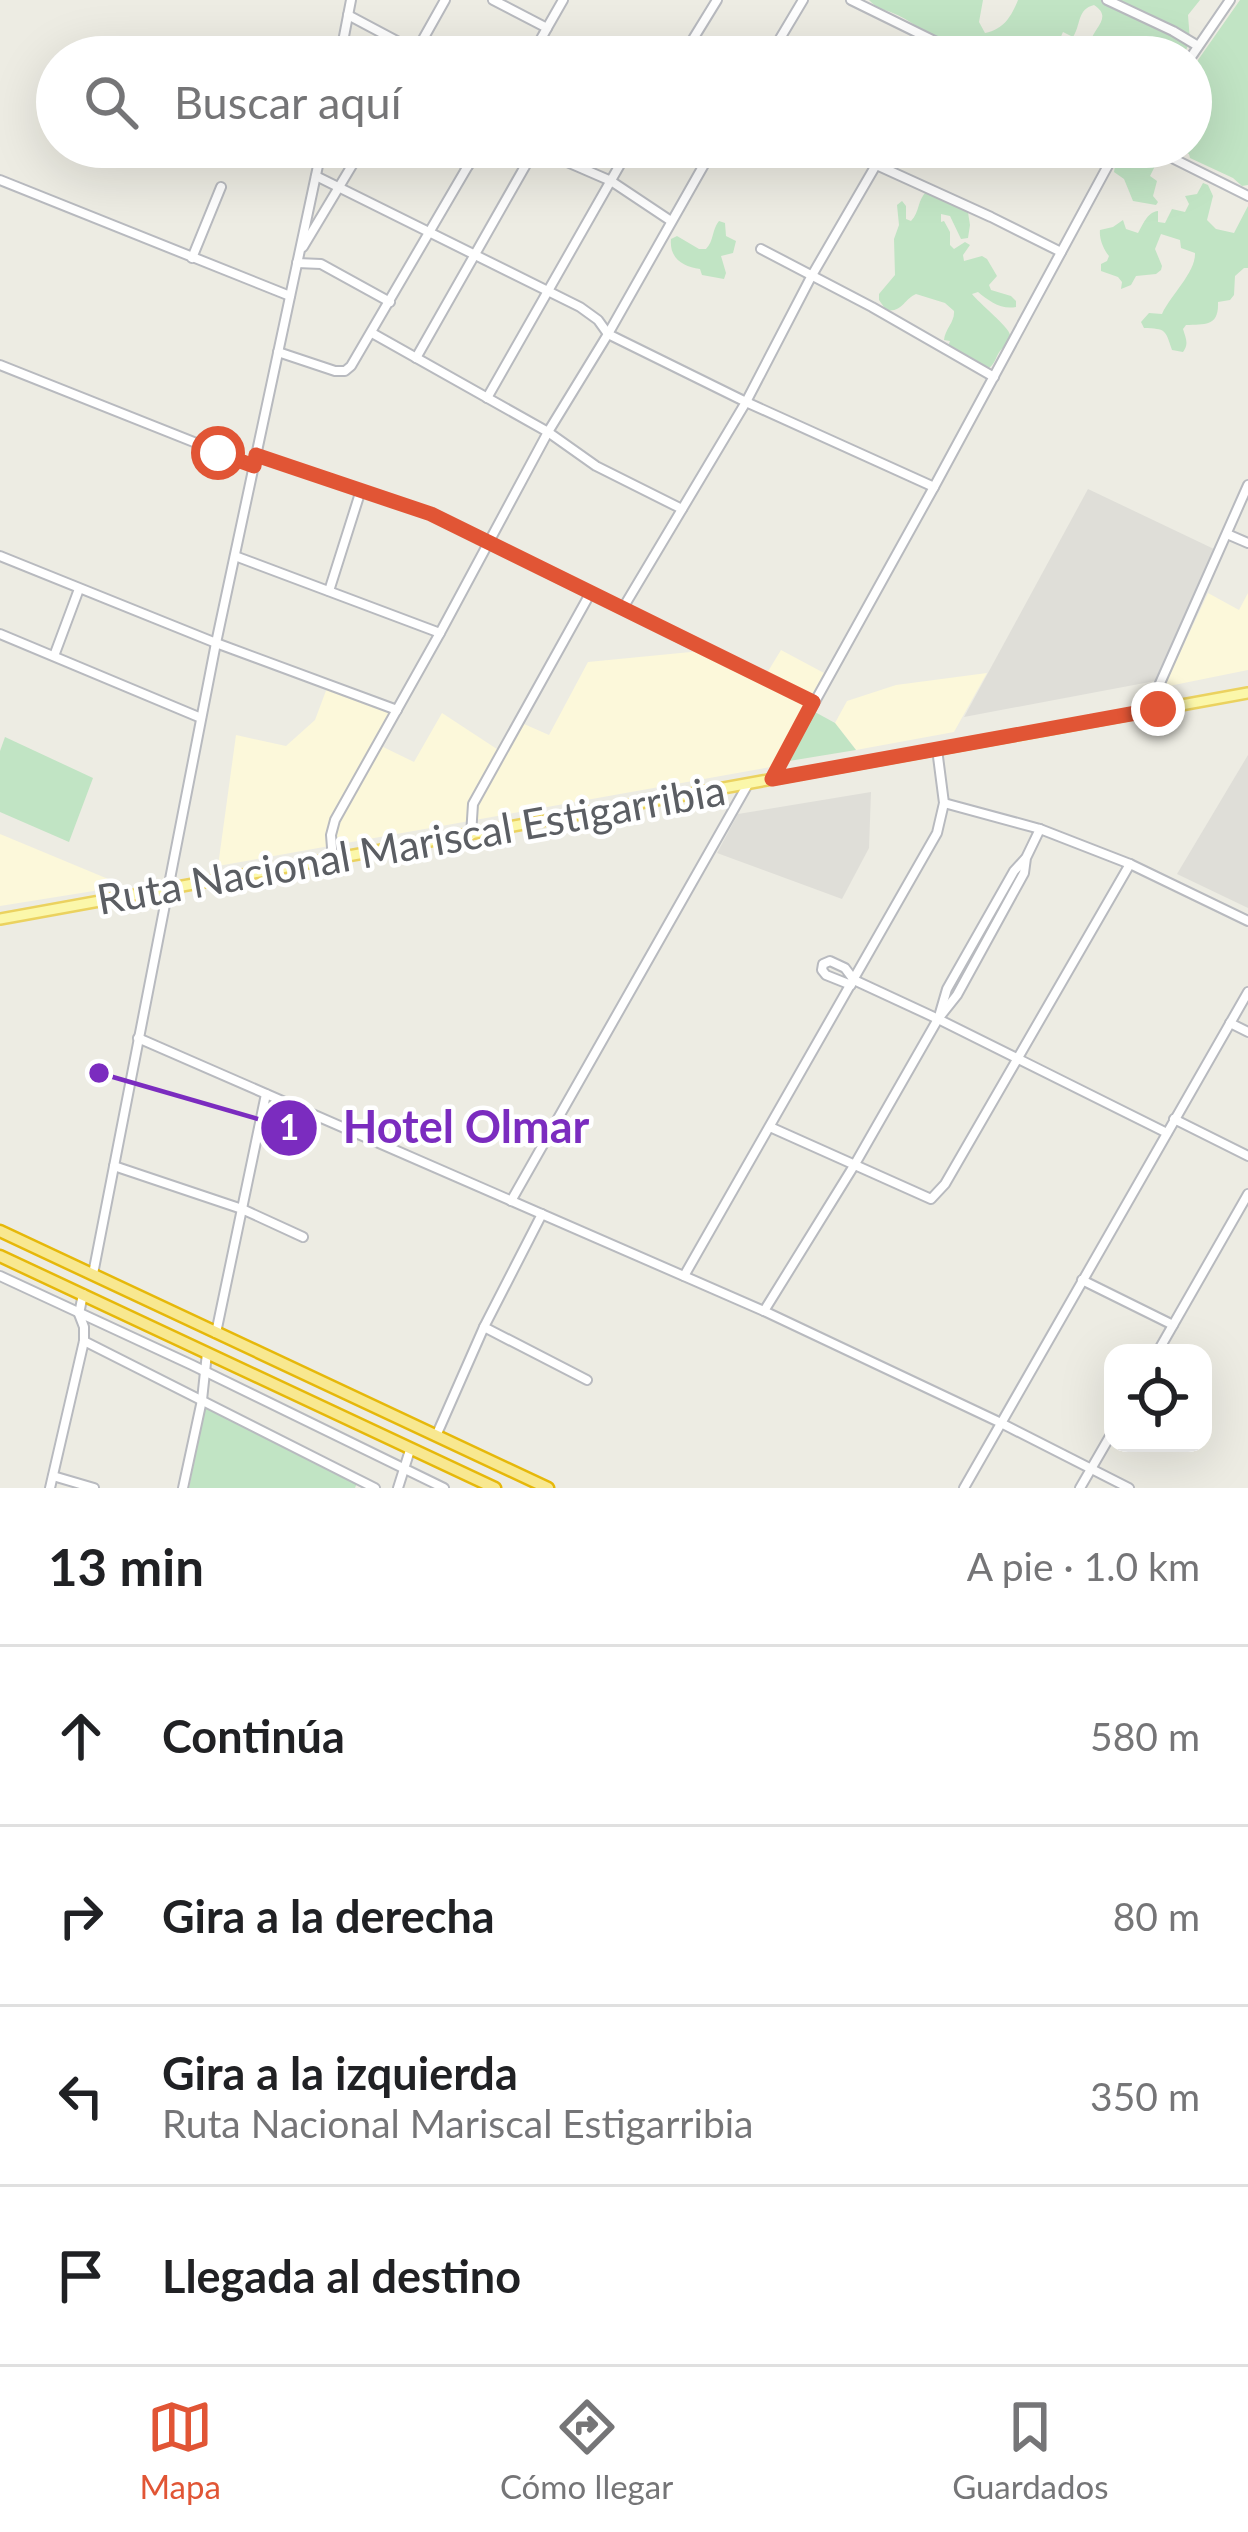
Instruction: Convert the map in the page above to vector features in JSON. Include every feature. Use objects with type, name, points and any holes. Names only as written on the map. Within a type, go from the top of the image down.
[{"type":"highway","points":[[0,1231],[548,1488]]},
{"type":"highway","points":[[0,1256],[495,1488]]},
{"type":"main road","name":"Ruta Nacional Mariscal Estigarribia","points":[[0,919],[1248,693]]},
{"type":"street","points":[[344,36],[351,0]]},
{"type":"street","points":[[425,36],[445,0]]},
{"type":"street","points":[[493,0],[547,28]]},
{"type":"street","points":[[543,36],[563,0]]},
{"type":"street","points":[[695,36],[717,0]]},
{"type":"street","points":[[782,36],[803,0]]},
{"type":"street","points":[[851,0],[924,36]]},
{"type":"street","points":[[1107,0],[1181,36]]},
{"type":"street","points":[[1205,36],[1230,0]]},
{"type":"street","points":[[348,15],[384,36]]},
{"type":"street","points":[[93,1275],[216,643],[318,168]]},
{"type":"street","points":[[298,258],[351,168]]},
{"type":"street","points":[[278,352],[345,371],[372,334],[467,168]]},
{"type":"street","points":[[416,358],[524,168]]},
{"type":"street","points":[[580,168],[611,182],[671,221]]},
{"type":"street","points":[[487,398],[619,168]]},
{"type":"street","points":[[333,860],[335,820],[548,432],[702,168]]},
{"type":"street","points":[[623,608],[746,401],[874,168]]},
{"type":"street","points":[[884,168],[1060,252]]},
{"type":"street","points":[[772,779],[1106,168]]},
{"type":"street","points":[[1192,168],[1248,196]]},
{"type":"street","points":[[316,176],[580,307],[608,334],[934,487]]},
{"type":"street","points":[[0,180],[290,296]]},
{"type":"street","points":[[192,257],[220,188]]},
{"type":"street","points":[[761,249],[994,377]]},
{"type":"street","points":[[298,258],[321,264],[390,302]]},
{"type":"street","points":[[372,334],[548,432],[596,466],[682,509]]},
{"type":"street","points":[[0,365],[254,466]]},
{"type":"street","points":[[256,455],[431,514],[813,702]]},
{"type":"street","points":[[1158,709],[1157,690],[1248,485]]},
{"type":"street","points":[[329,591],[362,490]]},
{"type":"street","points":[[1226,534],[1248,543]]},
{"type":"street","points":[[0,556],[397,710]]},
{"type":"street","points":[[235,556],[440,633]]},
{"type":"street","points":[[54,656],[79,589]]},
{"type":"street","points":[[472,835],[473,804],[591,592]]},
{"type":"street","points":[[0,634],[201,718]]},
{"type":"street","points":[[684,1276],[937,833],[944,802],[937,749]]},
{"type":"street","points":[[511,1201],[748,783]]},
{"type":"street","points":[[944,802],[1040,829],[1130,864],[1248,921]]},
{"type":"street","points":[[764,1311],[855,1164],[938,1018],[947,989],[1040,829]]},
{"type":"street","points":[[770,1127],[931,1199],[945,1184],[1130,864]]},
{"type":"street","points":[[852,982],[938,1018],[1167,1133]]},
{"type":"street","points":[[964,1488],[1248,992]]},
{"type":"street","points":[[1230,1023],[1248,1032]]},
{"type":"street","points":[[138,1038],[764,1311],[1129,1488]]},
{"type":"street","points":[[216,1334],[266,1094]]},
{"type":"street","points":[[1174,1119],[1248,1156]]},
{"type":"street","points":[[113,1166],[242,1209],[303,1237]]},
{"type":"street","points":[[1162,1344],[1248,1194]]},
{"type":"street","points":[[436,1436],[484,1327],[542,1214]]},
{"type":"street","points":[[0,1276],[444,1488]]},
{"type":"street","points":[[1082,1280],[1173,1325]]},
{"type":"street","points":[[50,1488],[84,1341],[79,1313],[83,1294]]},
{"type":"street","points":[[484,1327],[587,1380]]},
{"type":"street","points":[[84,1341],[375,1488]]},
{"type":"street","points":[[183,1488],[207,1353]]},
{"type":"street","points":[[1080,1488],[1104,1447]]},
{"type":"street","points":[[398,1488],[410,1450]]},
{"type":"street","points":[[53,1476],[94,1488]]},
{"type":"shaded area","points":[[1088,489],[1214,549],[1155,681],[964,717]]},
{"type":"shaded area","points":[[1208,593],[1239,610],[1248,593],[1248,670],[1164,687]]},
{"type":"shaded area","points":[[781,650],[824,673],[771,767],[218,866],[236,735],[286,746],[315,720],[327,688],[392,712],[375,743],[414,762],[442,713],[506,755],[524,724],[549,735],[588,662],[701,651],[761,683]]},
{"type":"shaded area","points":[[987,673],[954,732],[856,750],[835,723],[847,701],[896,685]]},
{"type":"shaded area","points":[[1248,755],[1248,908],[1177,874]]},
{"type":"shaded area","points":[[871,792],[869,848],[842,899],[717,853],[738,814]]},
{"type":"shaded area","points":[[0,834],[125,886],[0,906]]},
{"type":"green space","points":[[869,0],[983,0],[979,22],[985,33],[1006,21],[1018,0],[1200,0],[1188,15],[1190,36],[1093,36],[1102,19],[1094,5],[1082,14],[1073,36],[1063,32],[1061,36],[934,36]]},
{"type":"green space","points":[[1240,0],[1248,0],[1248,185],[1212,168],[1212,40]]},
{"type":"green space","points":[[1115,168],[1154,168],[1150,176],[1157,181],[1156,205],[1133,201],[1124,179]]},
{"type":"green space","points":[[1203,183],[1213,196],[1207,220],[1216,229],[1234,233],[1248,206],[1248,268],[1235,276],[1234,295],[1218,302],[1213,320],[1186,325],[1183,352],[1172,350],[1164,332],[1144,328],[1141,322],[1149,313],[1162,314],[1187,276],[1195,253],[1181,248],[1180,240],[1161,234],[1155,249],[1161,270],[1136,276],[1121,289],[1118,277],[1101,271],[1109,256],[1100,230],[1123,220],[1126,229],[1138,233],[1148,216],[1158,211],[1158,222],[1165,223],[1172,209],[1185,212],[1189,204],[1185,196],[1197,194]]},
{"type":"green space","points":[[927,191],[967,206],[968,238],[961,239],[950,216],[941,214],[950,232],[950,245],[954,249],[965,242],[970,245],[964,261],[987,259],[997,276],[989,285],[991,290],[1016,301],[1016,307],[1005,307],[978,292],[972,294],[1010,335],[993,364],[984,370],[966,366],[946,352],[950,341],[944,340],[954,311],[945,303],[916,294],[899,308],[886,310],[879,300],[895,275],[897,205],[902,201],[906,219],[911,221]]},
{"type":"green space","points":[[719,221],[725,223],[726,236],[736,241],[733,253],[721,256],[724,279],[702,275],[700,269],[683,264],[671,246],[671,239],[677,236],[706,249]]},
{"type":"green space","points":[[815,712],[835,723],[856,750],[789,761]]},
{"type":"green space","points":[[5,737],[93,778],[69,842],[0,812],[0,751]]},
{"type":"green space","points":[[205,1406],[357,1483],[355,1488],[189,1488]]},
{"type":"place","name":"Hotel Olmar","points":[[99,1073]]},
{"type":"route","points":[[218,453],[254,466],[256,455],[431,514],[813,702],[772,779],[1158,709]]}]
